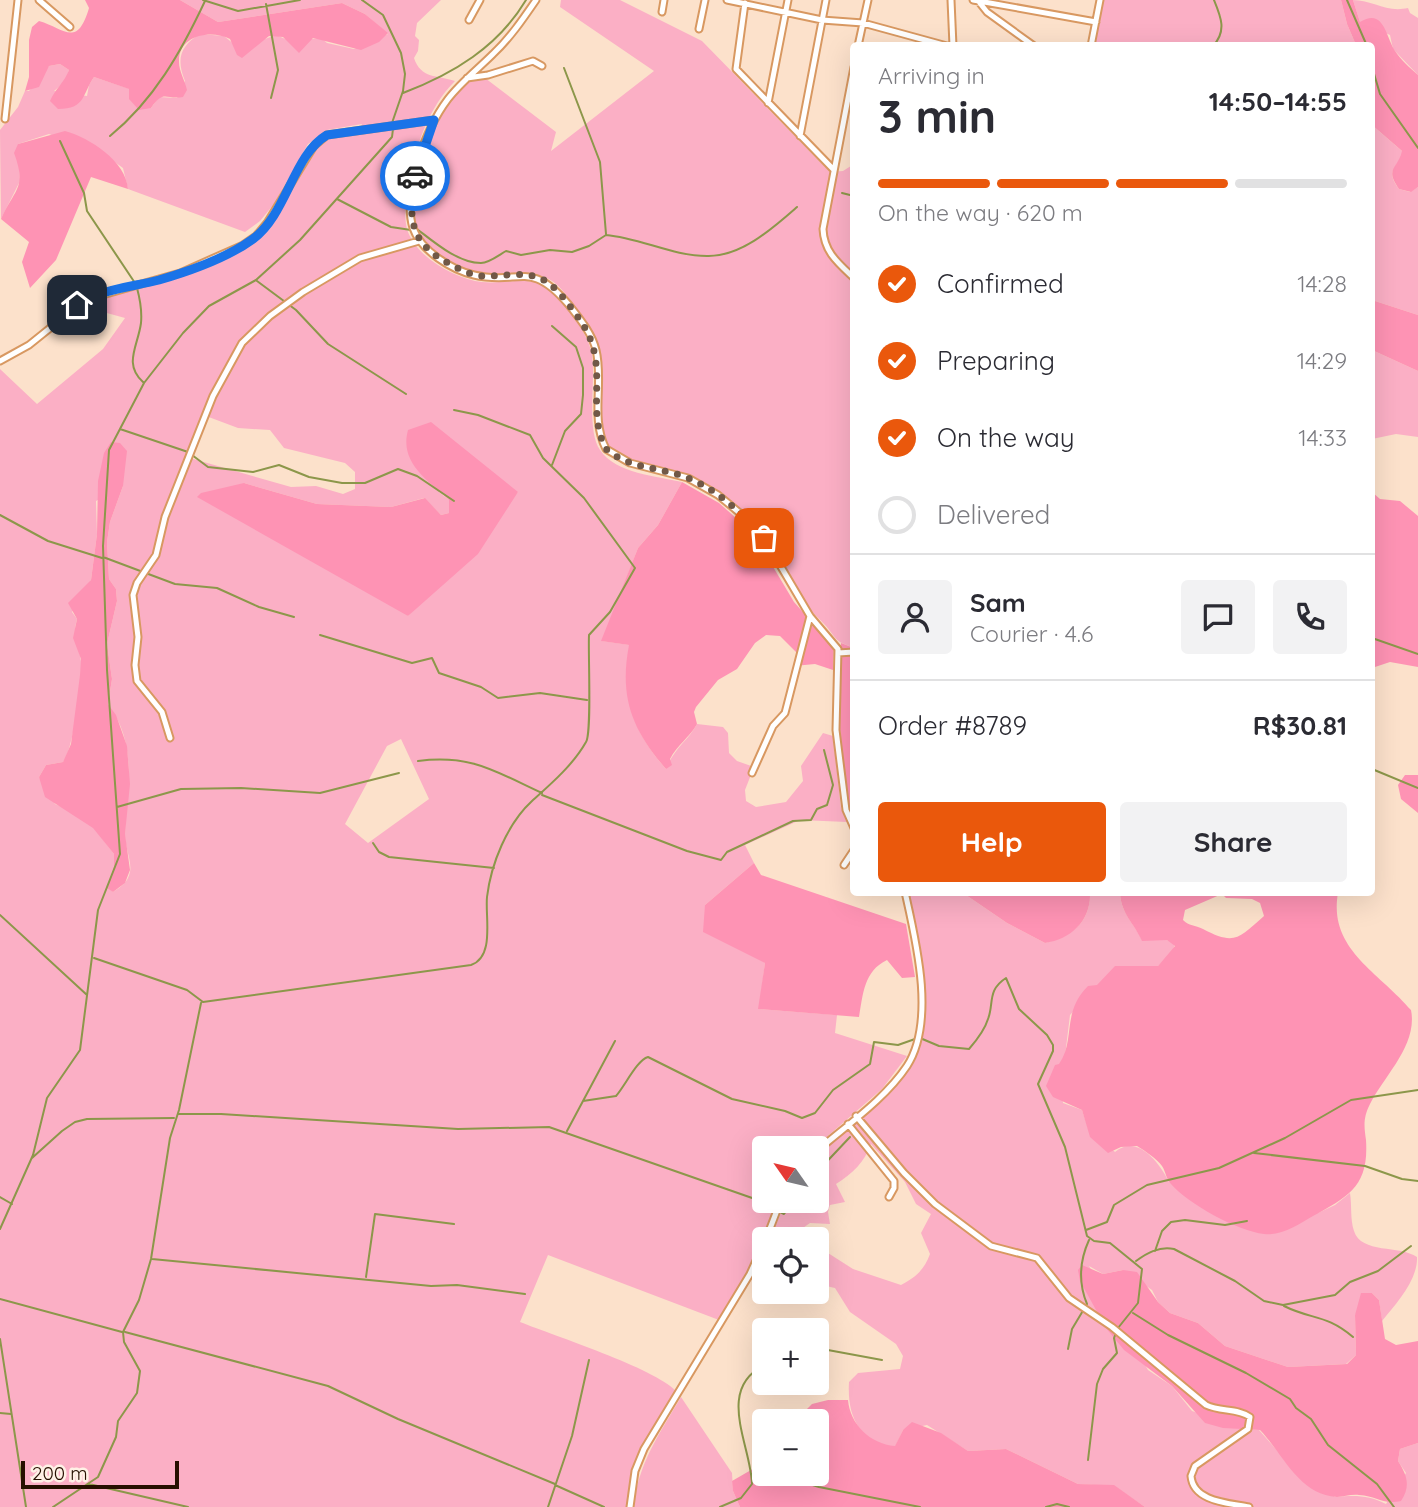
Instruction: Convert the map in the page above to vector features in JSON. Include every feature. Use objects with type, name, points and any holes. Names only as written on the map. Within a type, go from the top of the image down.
[{"type":"street","points":[[5,120],[18,0]]},
{"type":"street","points":[[39,0],[70,27]]},
{"type":"street","points":[[469,20],[480,0]]},
{"type":"street","points":[[536,0],[507,41],[449,97],[434,120],[419,161],[411,201],[411,218],[419,241],[447,262],[473,275],[523,275],[548,283],[579,319],[595,347],[600,429],[606,449],[630,463],[688,478],[733,508],[764,538],[810,616],[832,640],[838,653],[835,722],[846,810],[850,819]]},
{"type":"street","points":[[663,12],[664,0]]},
{"type":"street","points":[[699,29],[705,0]]},
{"type":"street","points":[[727,0],[822,20],[863,23],[932,42]]},
{"type":"street","points":[[768,103],[788,0]]},
{"type":"street","points":[[800,136],[826,0]]},
{"type":"street","points":[[859,42],[868,0]]},
{"type":"street","points":[[951,0],[953,42]]},
{"type":"street","points":[[1092,42],[1100,0]]},
{"type":"street","points":[[976,1],[1096,22]]},
{"type":"street","points":[[976,1],[1028,42]]},
{"type":"street","points":[[746,2],[735,63],[740,74],[834,170]]},
{"type":"street","points":[[467,78],[488,75],[533,61],[542,66]]},
{"type":"street","points":[[0,68],[9,74]]},
{"type":"street","points":[[850,90],[823,229],[825,244],[834,260],[850,274]]},
{"type":"street","points":[[0,361],[29,345],[85,300],[170,276],[243,246],[267,223],[314,146],[327,135],[434,120]]},
{"type":"street","points":[[844,121],[850,122]]},
{"type":"street","points":[[170,738],[162,712],[137,681],[135,666],[138,637],[133,595],[137,583],[156,555],[165,517],[213,396],[251,332],[292,300],[360,258],[419,241]]},
{"type":"street","points":[[752,773],[773,726],[785,713],[810,616]]},
{"type":"street","points":[[838,653],[850,652]]},
{"type":"street","points":[[844,865],[850,856]]},
{"type":"street","points":[[830,1139],[902,1073],[914,1052],[919,1030],[920,984],[906,896]]},
{"type":"street","points":[[856,1116],[904,1173],[956,1221],[991,1246],[1037,1258],[1069,1298],[1112,1327],[1206,1405],[1224,1412],[1242,1412],[1250,1417],[1248,1429],[1195,1466],[1191,1476],[1195,1489],[1206,1497],[1249,1507]]},
{"type":"street","points":[[848,1124],[894,1181],[889,1197]]},
{"type":"street","points":[[630,1507],[638,1461],[752,1269]]},
{"type":"shaded area","points":[[85,0],[180,0],[218,22],[342,3],[365,14],[388,33],[379,42],[361,50],[313,38],[299,53],[283,37],[269,36],[242,58],[237,55],[230,39],[205,35],[190,40],[180,53],[179,65],[187,90],[183,97],[165,96],[151,108],[139,110],[129,99],[129,89],[94,77],[79,103],[58,109],[50,101],[69,70],[60,64],[49,66],[39,87],[25,91],[29,77],[29,40],[32,27],[39,21],[63,31],[74,32],[80,28],[89,8]]},
{"type":"shaded area","points":[[180,0],[441,0],[417,23],[415,36],[419,40],[414,58],[425,73],[455,81],[430,115],[415,155],[406,208],[409,235],[424,255],[459,276],[482,282],[531,281],[549,288],[573,316],[590,347],[593,365],[593,430],[600,450],[607,458],[626,469],[682,482],[658,525],[638,548],[602,641],[630,645],[626,680],[632,712],[638,727],[666,769],[697,724],[723,727],[728,733],[729,753],[737,761],[754,767],[745,790],[746,801],[756,807],[786,802],[803,781],[801,766],[823,733],[833,736],[841,808],[847,822],[800,820],[745,845],[754,863],[705,905],[765,963],[759,1009],[837,1015],[835,1033],[907,1056],[882,1089],[828,1136],[752,1136],[752,1213],[772,1213],[767,1227],[752,1227],[752,1265],[719,1320],[548,1255],[520,1322],[647,1372],[676,1391],[638,1461],[627,1507],[0,1507],[0,369],[37,404],[103,349],[125,318],[96,310],[94,300],[185,275],[247,246],[258,238],[282,208],[318,145],[329,138],[359,131],[362,124],[327,130],[308,144],[274,204],[260,221],[245,232],[128,189],[123,168],[109,158],[49,134],[18,144],[20,181],[1,219],[0,130],[18,107],[25,91],[29,91],[49,66],[60,64],[69,70],[65,82],[54,91],[87,96],[94,77],[130,89],[151,108],[159,97],[177,98],[185,81],[181,66],[184,48],[200,34],[224,36],[235,45],[235,50],[276,35],[290,41],[321,38],[327,43],[354,49],[388,34],[365,14],[342,3],[218,22]],"holes":[[[206,416],[238,428],[270,430],[284,448],[345,463],[355,472],[355,489],[343,494],[316,486],[291,487],[190,458]],[[244,483],[317,504],[391,507],[424,498],[441,515],[449,513],[449,500],[439,492],[518,492],[408,616]],[[123,486],[110,522],[107,542],[109,579],[116,589],[117,601],[107,644],[112,679],[108,704],[118,720],[127,752],[125,835],[130,868],[126,881],[113,892],[107,887],[114,866],[114,854],[94,828],[77,814],[55,804],[39,777],[46,765],[63,762],[74,729],[81,661],[76,636],[77,619],[72,612],[91,580],[97,534],[96,501]],[[401,739],[429,799],[368,843],[345,824],[387,746]]]},
{"type":"shaded area","points":[[561,0],[620,0],[702,41],[830,172],[843,171],[850,167],[850,646],[841,643],[807,606],[766,538],[738,507],[694,478],[634,464],[613,453],[602,435],[600,368],[594,342],[583,318],[563,291],[545,277],[536,275],[484,274],[467,270],[440,257],[420,238],[414,222],[416,180],[442,112],[465,83],[485,78],[556,132],[551,151],[654,71],[560,7]]},
{"type":"shaded area","points":[[1103,0],[1341,0],[1355,42],[1096,42]]},
{"type":"shaded area","points":[[1341,0],[1353,0],[1360,22],[1368,18],[1379,21],[1397,54],[1418,75],[1418,187],[1411,192],[1399,189],[1393,177],[1393,169],[1402,151],[1375,128],[1375,42],[1355,42]]},
{"type":"shaded area","points":[[1353,0],[1386,8],[1408,8],[1410,13],[1418,18],[1418,75],[1393,49],[1390,35],[1360,22]]},
{"type":"shaded area","points":[[1375,128],[1403,152],[1392,173],[1399,189],[1410,192],[1418,187],[1418,315],[1375,301]]},
{"type":"shaded area","points":[[65,131],[85,139],[114,160],[126,179],[128,189],[91,177],[56,260],[30,288],[22,262],[29,242],[1,219],[18,188],[18,165],[14,153],[18,144]]},
{"type":"shaded area","points":[[1375,301],[1418,315],[1418,371],[1375,351]]},
{"type":"shaded area","points":[[1375,351],[1418,371],[1418,437],[1396,434],[1375,438]]},
{"type":"shaded area","points":[[431,422],[518,492],[478,554],[408,616],[197,497],[201,493],[244,483],[317,504],[391,507],[425,498],[441,515],[449,513],[449,500],[417,470],[411,461],[406,442],[408,430]]},
{"type":"shaded area","points":[[111,442],[120,443],[127,451],[123,486],[110,522],[107,542],[109,579],[116,589],[117,601],[107,644],[112,679],[108,704],[116,715],[127,746],[130,784],[125,834],[130,870],[125,883],[113,892],[107,888],[114,866],[114,854],[93,828],[45,797],[39,777],[46,765],[63,762],[71,744],[81,659],[73,638],[77,619],[68,603],[91,580],[97,534],[98,481],[104,453]]},
{"type":"shaded area","points":[[682,482],[719,503],[753,533],[794,602],[834,647],[833,670],[815,664],[794,666],[798,654],[780,636],[766,635],[755,643],[737,669],[718,680],[696,707],[694,712],[697,724],[673,754],[670,759],[672,765],[666,769],[644,740],[631,712],[626,681],[629,645],[601,641],[638,548],[658,525]]},
{"type":"shaded area","points":[[1375,495],[1380,499],[1400,501],[1418,516],[1418,667],[1390,662],[1375,667]]},
{"type":"shaded area","points":[[841,643],[850,646],[850,811],[848,807],[838,711]]},
{"type":"shaded area","points":[[1405,775],[1418,775],[1418,813],[1401,799],[1398,785]]},
{"type":"shaded area","points":[[754,863],[761,875],[906,924],[915,977],[902,978],[887,960],[879,965],[873,970],[866,984],[859,1017],[758,1009],[765,963],[703,932],[705,905]]},
{"type":"shaded area","points":[[909,896],[967,896],[1007,923],[1045,943],[1078,927],[1087,913],[1090,896],[1120,896],[1125,913],[1142,940],[1167,940],[1175,943],[1173,951],[1158,966],[1116,966],[1070,1015],[1065,1056],[1059,1065],[1063,1103],[1082,1110],[1088,1128],[1115,1152],[1131,1146],[1147,1153],[1169,1182],[1318,1213],[1335,1205],[1350,1193],[1353,1226],[1358,1238],[1373,1246],[1410,1253],[1417,1257],[1414,1274],[1405,1291],[1382,1321],[1379,1300],[1372,1293],[1355,1315],[1356,1355],[1346,1364],[1288,1367],[1225,1346],[1198,1323],[1170,1313],[1158,1302],[1152,1290],[1123,1270],[1103,1274],[1089,1266],[1148,1370],[1172,1386],[1192,1411],[1245,1429],[1259,1430],[1281,1455],[1335,1497],[1362,1496],[1386,1504],[1406,1473],[1398,1461],[1400,1449],[1418,1443],[1418,1507],[1145,1507],[1114,1486],[1078,1484],[1006,1449],[968,1451],[927,1425],[903,1430],[895,1447],[882,1444],[864,1433],[853,1416],[849,1382],[858,1373],[900,1369],[903,1356],[896,1344],[850,1312],[835,1288],[829,1287],[829,1254],[853,1269],[901,1285],[919,1272],[928,1260],[930,1254],[921,1233],[931,1214],[916,1204],[905,1182],[871,1144],[857,1167],[836,1184],[845,1202],[830,1205],[830,1144],[895,1087],[915,1057],[922,1035],[925,1011],[922,962]]},
{"type":"shaded area","points":[[967,896],[1090,896],[1087,912],[1078,927],[1054,941],[1045,943],[1007,923]]},
{"type":"shaded area","points":[[1120,896],[1217,896],[1185,910],[1183,920],[1230,938],[1242,934],[1264,916],[1260,903],[1252,899],[1224,896],[1338,896],[1337,913],[1348,945],[1411,1010],[1412,1023],[1405,1048],[1368,1109],[1365,1122],[1364,1168],[1354,1188],[1346,1195],[1284,1231],[1264,1234],[1241,1228],[1189,1200],[1169,1182],[1160,1163],[1137,1146],[1121,1147],[1108,1153],[1090,1137],[1082,1110],[1053,1097],[1046,1086],[1055,1065],[1059,1064],[1064,1055],[1074,1006],[1088,986],[1097,985],[1115,966],[1158,966],[1175,946],[1167,940],[1142,941],[1125,913]]},
{"type":"shaded area","points":[[781,1213],[828,1213],[830,1224],[810,1223],[804,1227],[775,1227]]},
{"type":"shaded area","points":[[1082,1265],[1103,1274],[1123,1270],[1137,1272],[1158,1302],[1170,1313],[1198,1323],[1225,1346],[1288,1367],[1347,1364],[1356,1355],[1355,1315],[1361,1293],[1372,1293],[1379,1300],[1385,1339],[1396,1345],[1418,1341],[1418,1443],[1400,1449],[1398,1461],[1406,1476],[1407,1485],[1401,1501],[1389,1502],[1359,1495],[1324,1495],[1312,1489],[1293,1472],[1260,1430],[1223,1428],[1205,1423],[1172,1386],[1124,1350],[1106,1328],[1080,1281],[1078,1270]]},
{"type":"shaded area","points":[[681,1397],[732,1473],[733,1491],[740,1507],[634,1507],[645,1463]]},
{"type":"shaded area","points":[[828,1400],[848,1400],[857,1425],[870,1437],[886,1444],[895,1446],[903,1430],[912,1422],[941,1433],[968,1451],[1006,1449],[1078,1484],[1114,1485],[1145,1507],[740,1507],[732,1481],[752,1469],[752,1486],[829,1486],[829,1409],[807,1409],[812,1404]]},
{"type":"waterway","points":[[203,0],[238,11],[300,0]]},
{"type":"waterway","points":[[362,0],[383,15],[401,53],[405,74],[403,91],[392,123]]},
{"type":"waterway","points":[[403,93],[457,68],[473,57],[502,32],[526,0]]},
{"type":"waterway","points":[[1214,0],[1221,29],[1216,42]]},
{"type":"waterway","points":[[1347,0],[1365,42]]},
{"type":"waterway","points":[[110,136],[140,107],[165,74],[205,1]]},
{"type":"waterway","points":[[266,4],[278,70],[271,98]]},
{"type":"waterway","points":[[564,68],[600,162],[606,234]]},
{"type":"waterway","points":[[1375,77],[1380,94],[1418,148]]},
{"type":"waterway","points":[[0,1229],[33,1155],[47,1098],[80,1050],[98,910],[120,854],[107,670],[103,546],[109,450],[144,383],[183,333],[209,306],[256,280],[300,240],[392,137],[393,129]]},
{"type":"waterway","points":[[60,141],[84,193],[87,211],[135,283]]},
{"type":"waterway","points":[[842,193],[850,195]]},
{"type":"waterway","points":[[337,199],[391,227],[411,230]]},
{"type":"waterway","points":[[417,229],[455,256],[481,263],[506,251],[521,255],[550,250],[572,252],[589,246],[606,235],[682,253],[707,256],[732,252],[756,240],[797,207]]},
{"type":"waterway","points":[[257,281],[296,310],[328,344],[406,394]]},
{"type":"waterway","points":[[137,288],[141,323],[133,361],[137,375],[143,382]]},
{"type":"waterway","points":[[552,326],[576,347],[583,368],[581,414],[565,431],[552,465]]},
{"type":"waterway","points":[[203,1002],[471,965],[478,961],[486,945],[489,884],[502,845],[523,810],[568,766],[586,742],[589,635],[610,612],[635,568],[584,498],[543,458],[530,435],[478,415],[454,410]]},
{"type":"waterway","points":[[120,429],[188,452]]},
{"type":"waterway","points":[[192,455],[208,467],[253,472],[279,465],[309,477],[342,483],[365,483],[398,469],[417,476],[454,501]]},
{"type":"waterway","points":[[0,515],[48,541],[102,558]]},
{"type":"waterway","points":[[103,557],[175,584],[217,588],[259,607],[294,617]]},
{"type":"waterway","points":[[320,635],[412,663],[432,658],[439,673],[481,687],[498,698],[540,693],[587,700]]},
{"type":"waterway","points":[[1375,639],[1418,654]]},
{"type":"waterway","points":[[542,795],[687,851],[721,860],[727,852],[793,821],[811,820],[817,809],[827,805],[833,785],[824,750]]},
{"type":"waterway","points":[[418,761],[454,760],[469,763],[497,772],[542,793]]},
{"type":"waterway","points":[[1375,770],[1418,788]]},
{"type":"waterway","points":[[117,807],[181,789],[241,788],[320,793],[399,773]]},
{"type":"waterway","points":[[373,843],[379,852],[389,857],[494,868]]},
{"type":"waterway","points":[[0,915],[87,995]]},
{"type":"waterway","points":[[94,958],[187,990],[203,1002]]},
{"type":"waterway","points":[[920,1038],[939,1046],[969,1049],[987,1023],[996,987],[1006,978],[1019,1009],[1047,1035],[1053,1045],[1053,1051],[1038,1084],[1065,1147],[1087,1236],[1094,1241],[1110,1243],[1142,1269],[1138,1303],[1118,1328]]},
{"type":"waterway","points":[[53,1507],[98,1477],[116,1437],[118,1421],[137,1393],[140,1371],[124,1342],[123,1332],[139,1300],[151,1259],[170,1138],[179,1110],[201,1003]]},
{"type":"waterway","points":[[583,1101],[616,1096],[635,1068],[648,1057],[732,1099],[785,1111],[802,1118],[815,1113],[833,1090],[870,1064],[874,1042],[898,1045],[915,1039]]},
{"type":"waterway","points":[[567,1131],[615,1041]]},
{"type":"waterway","points":[[1086,1230],[1107,1222],[1114,1205],[1147,1185],[1219,1168],[1285,1138],[1351,1100],[1418,1090]]},
{"type":"waterway","points":[[178,1114],[221,1114],[458,1129],[549,1127],[752,1198]]},
{"type":"waterway","points":[[32,1158],[75,1122],[87,1119],[174,1118]]},
{"type":"waterway","points":[[830,1158],[850,1137]]},
{"type":"waterway","points":[[1254,1153],[1365,1166],[1402,1179],[1418,1181]]},
{"type":"waterway","points":[[0,1197],[12,1204]]},
{"type":"waterway","points":[[366,1277],[375,1214],[454,1224]]},
{"type":"waterway","points":[[1155,1251],[1162,1231],[1171,1222],[1185,1220],[1225,1225],[1247,1221]]},
{"type":"waterway","points":[[1068,1349],[1072,1329],[1087,1304],[1081,1272],[1089,1240]]},
{"type":"waterway","points":[[1136,1261],[1163,1248],[1174,1249],[1235,1281],[1264,1301],[1283,1305],[1335,1295],[1350,1282],[1378,1271],[1411,1246]]},
{"type":"waterway","points":[[152,1259],[431,1286],[457,1285],[525,1294]]},
{"type":"waterway","points":[[0,1299],[122,1332]]},
{"type":"waterway","points":[[1284,1306],[1335,1324],[1353,1337]]},
{"type":"waterway","points":[[1133,1313],[1168,1335],[1246,1373],[1290,1399],[1296,1408],[1311,1419],[1328,1445],[1377,1484],[1394,1507]]},
{"type":"waterway","points":[[125,1332],[328,1386],[398,1419],[555,1484]]},
{"type":"waterway","points":[[1088,1460],[1097,1384],[1103,1369],[1117,1353],[1114,1338],[1116,1333]]},
{"type":"waterway","points":[[0,1339],[26,1507]]},
{"type":"waterway","points":[[829,1350],[882,1360]]},
{"type":"waterway","points":[[548,1507],[572,1436],[589,1360]]},
{"type":"waterway","points":[[720,1507],[741,1498],[752,1484],[739,1419],[742,1388],[752,1374]]},
{"type":"waterway","points":[[0,1413],[11,1414]]},
{"type":"waterway","points":[[89,1484],[188,1507]]},
{"type":"waterway","points":[[555,1485],[604,1507]]},
{"type":"waterway","points":[[816,1486],[920,1507]]},
{"type":"waterway","points":[[1046,1507],[1057,1504],[1069,1507]]},
{"type":"way so far","points":[[415,176],[411,218],[419,241],[429,251],[473,275],[523,275],[542,279],[569,305],[587,330],[597,358],[600,435],[606,449],[630,463],[663,470],[701,485],[741,514],[764,538]]},
{"type":"route","points":[[77,305],[97,295],[180,273],[243,246],[267,223],[306,157],[327,135],[434,120],[423,145],[415,176]]}]
